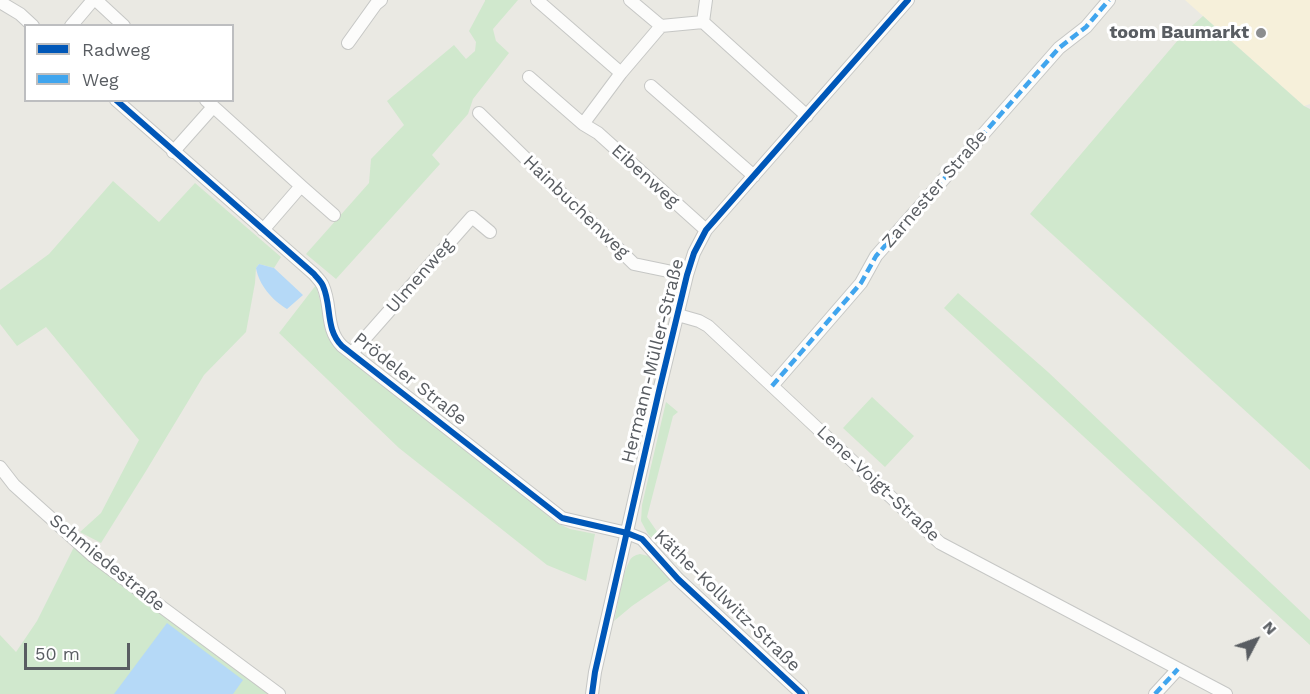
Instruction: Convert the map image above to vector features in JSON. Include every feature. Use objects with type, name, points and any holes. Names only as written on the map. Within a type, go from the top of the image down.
[{"type":"street","points":[[73,24],[94,0],[121,24]]},
{"type":"street","points":[[348,43],[381,0]]},
{"type":"street","points":[[537,0],[621,74]]},
{"type":"street","points":[[630,0],[661,26]]},
{"type":"street","points":[[703,22],[706,0]]},
{"type":"street","name":"Hermann-Müller-Straße","points":[[592,694],[627,533],[694,253],[706,230],[908,0]]},
{"type":"street","name":"Zarnester Straße","points":[[772,386],[861,284],[876,256],[1059,48],[1086,27],[1109,0]]},
{"type":"street","points":[[0,2],[20,14],[31,24]]},
{"type":"street","points":[[583,123],[661,26],[703,22],[807,117]]},
{"type":"street","name":"Eibenweg","points":[[529,76],[583,123],[598,133],[706,230]]},
{"type":"street","points":[[651,86],[754,176]]},
{"type":"street","name":"Prödeler Straße","points":[[118,102],[314,274],[323,284],[330,322],[337,341],[562,518],[627,533]]},
{"type":"street","points":[[173,152],[209,104],[334,215]]},
{"type":"street","name":"Hainbuchenweg","points":[[479,113],[634,264],[687,275]]},
{"type":"street","points":[[263,230],[301,186]]},
{"type":"street","name":"Ulmenweg","points":[[352,353],[472,217],[490,232]]},
{"type":"street","name":"Lene-Voigt-Straße","points":[[678,315],[708,326],[940,543],[1226,694]]},
{"type":"street","name":"Schmiedestraße","points":[[0,467],[14,485],[93,556],[279,694]]},
{"type":"street","name":"Käthe-Kollwitz-Straße","points":[[627,533],[642,539],[678,579],[802,694]]},
{"type":"street","points":[[1155,694],[1178,669]]},
{"type":"shaded area","points":[[1185,0],[1310,0],[1310,104],[1304,106]]},
{"type":"green space","points":[[485,0],[518,0],[493,29],[496,41],[509,53],[473,99],[468,114],[432,155],[440,164],[336,279],[306,254],[369,183],[371,159],[404,125],[387,101],[454,45],[466,59],[475,51],[476,42],[469,31]]},
{"type":"green space","points":[[1203,16],[1310,109],[1310,470],[1030,214],[1184,33]]},
{"type":"green space","points":[[113,181],[159,222],[195,183],[281,257],[274,268],[259,264],[256,268],[246,332],[204,375],[101,543],[80,532],[101,513],[139,440],[46,327],[17,346],[0,324],[0,290],[49,254]]},
{"type":"green space","points":[[316,285],[325,330],[335,343],[557,523],[570,529],[595,534],[586,581],[547,565],[399,448],[279,333]]},
{"type":"green space","points":[[958,293],[1048,372],[1310,620],[1310,645],[944,308]]},
{"type":"green space","points":[[872,397],[914,436],[885,467],[843,428]]},
{"type":"green space","points":[[666,402],[678,412],[673,416],[647,517],[685,572],[648,534],[641,521],[642,505]]},
{"type":"green space","points":[[77,541],[279,694],[0,694],[0,635],[16,652],[37,621]]},
{"type":"green space","points":[[640,554],[648,556],[670,580],[614,621],[627,567],[632,558]]},
{"type":"water","points":[[259,264],[274,268],[303,295],[287,309],[281,305],[271,297],[260,280],[256,268]]},
{"type":"water","points":[[167,623],[243,680],[233,694],[114,694]]},
{"type":"marked path","points":[[772,386],[861,283],[876,256],[1059,48],[1086,27],[1109,0]]},
{"type":"marked path","points":[[1155,694],[1178,669]]},
{"type":"cycle path","points":[[592,694],[595,672],[659,391],[694,253],[706,230],[908,0]]},
{"type":"cycle path","points":[[118,102],[314,274],[323,286],[333,332],[342,346],[562,518],[627,533],[642,539],[678,579],[802,694]]},
{"type":"place","name":"toom Baumarkt","points":[[1261,33]]}]
